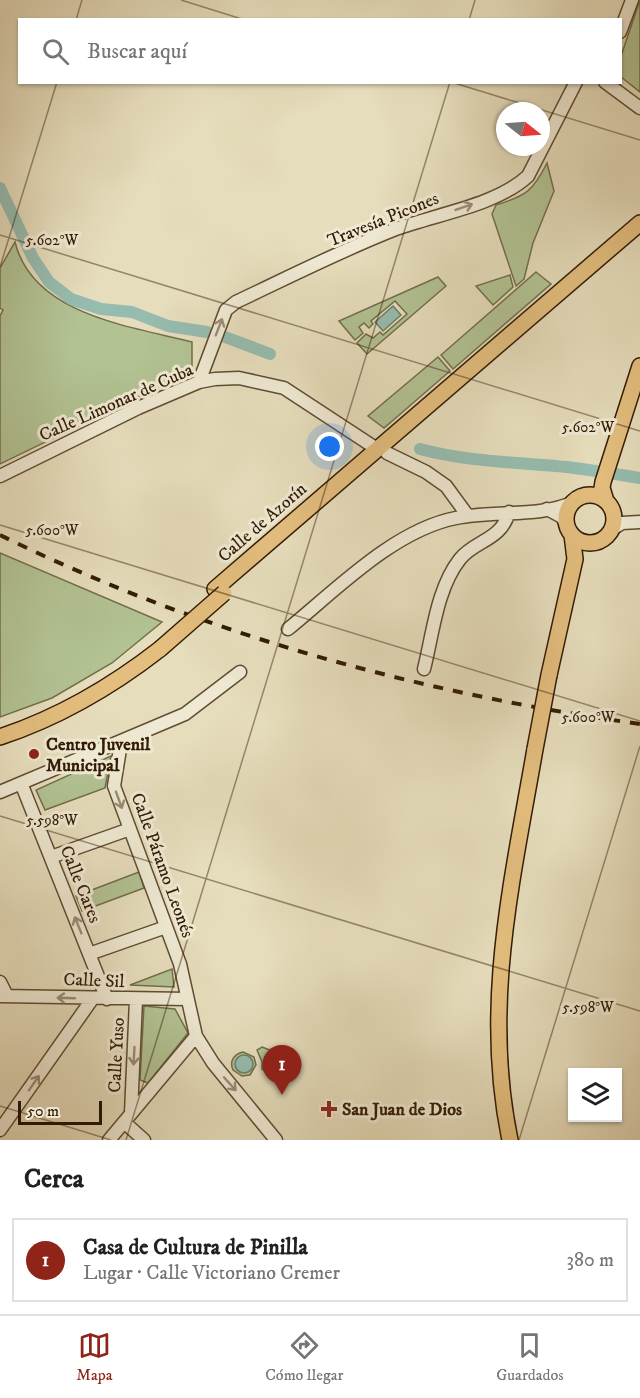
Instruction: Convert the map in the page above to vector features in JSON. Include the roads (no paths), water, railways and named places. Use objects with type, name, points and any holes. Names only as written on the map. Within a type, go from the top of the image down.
[{"type":"main road","name":"Calle de Azorín","points":[[0,737],[55,716],[123,678],[155,646],[382,451],[640,223]]},
{"type":"main road","name":"Calle de Azorín","points":[[382,451],[640,236]]},
{"type":"main road","points":[[575,559],[584,549],[606,538],[613,517],[602,488],[640,366]]},
{"type":"main road","points":[[510,1140],[498,1065],[497,1008],[503,941],[535,749],[575,559],[568,511],[605,475]]},
{"type":"main road","points":[[581,499],[613,517]]},
{"type":"main road","points":[[570,531],[586,543],[596,542]]},
{"type":"main road","name":"Calle de Azorín","points":[[0,726],[20,721],[80,693],[155,646]]},
{"type":"street","points":[[622,29],[632,0]]},
{"type":"street","name":"Travesía Picones","points":[[199,382],[225,310],[236,302],[395,230],[494,196],[519,185],[528,176],[575,84]]},
{"type":"street","points":[[608,84],[640,108]]},
{"type":"street","name":"Calle Limonar de Cuba","points":[[0,476],[138,408],[199,382],[239,378],[284,388],[382,451],[426,472],[446,486],[468,516]]},
{"type":"street","points":[[288,629],[368,563],[423,527],[468,516],[547,509],[581,499]]},
{"type":"street","points":[[547,509],[562,517],[570,531]]},
{"type":"street","points":[[424,669],[446,579],[462,556],[492,538],[509,512]]},
{"type":"street","points":[[613,517],[640,522]]},
{"type":"street","points":[[0,792],[122,743],[185,714],[240,672]]},
{"type":"street","name":"Calle Páramo Leonés","points":[[122,743],[114,786],[180,964],[196,1036],[213,1063],[276,1140]]},
{"type":"street","name":"Calle Cares","points":[[21,783],[107,999]]},
{"type":"street","points":[[51,857],[130,829]]},
{"type":"street","points":[[89,954],[166,927]]},
{"type":"street","points":[[0,982],[4,996]]},
{"type":"street","name":"Calle Sil","points":[[4,996],[187,999]]},
{"type":"street","points":[[0,1130],[93,998]]},
{"type":"street","name":"Calle Yuso","points":[[127,1117],[136,999]]},
{"type":"street","name":"Calle Yuso","points":[[110,1140],[196,1036]]},
{"type":"street","points":[[127,1117],[144,1140]]},
{"type":"water","points":[[393,306],[401,315],[383,331],[375,322]]},
{"type":"water","points":[[244,1055],[250,1058],[253,1064],[250,1070],[244,1073],[238,1070],[235,1064],[238,1058]]},
{"type":"waterway","points":[[0,188],[33,258],[49,282],[71,299],[101,309],[132,312],[168,326],[207,332]]},
{"type":"waterway","points":[[225,337],[270,354]]},
{"type":"waterway","points":[[420,449],[474,459],[567,467],[640,478]]},
{"type":"railway","points":[[0,535],[154,602],[312,655],[393,677],[475,695],[640,724]]},
{"type":"place","name":"Centro Juvenil Municipal","points":[[34,754]]},
{"type":"place","name":"Casa de Cultura de Pinilla","points":[[282,1095]]},
{"type":"place","name":"San Juan de Dios","points":[[329,1109]]}]
